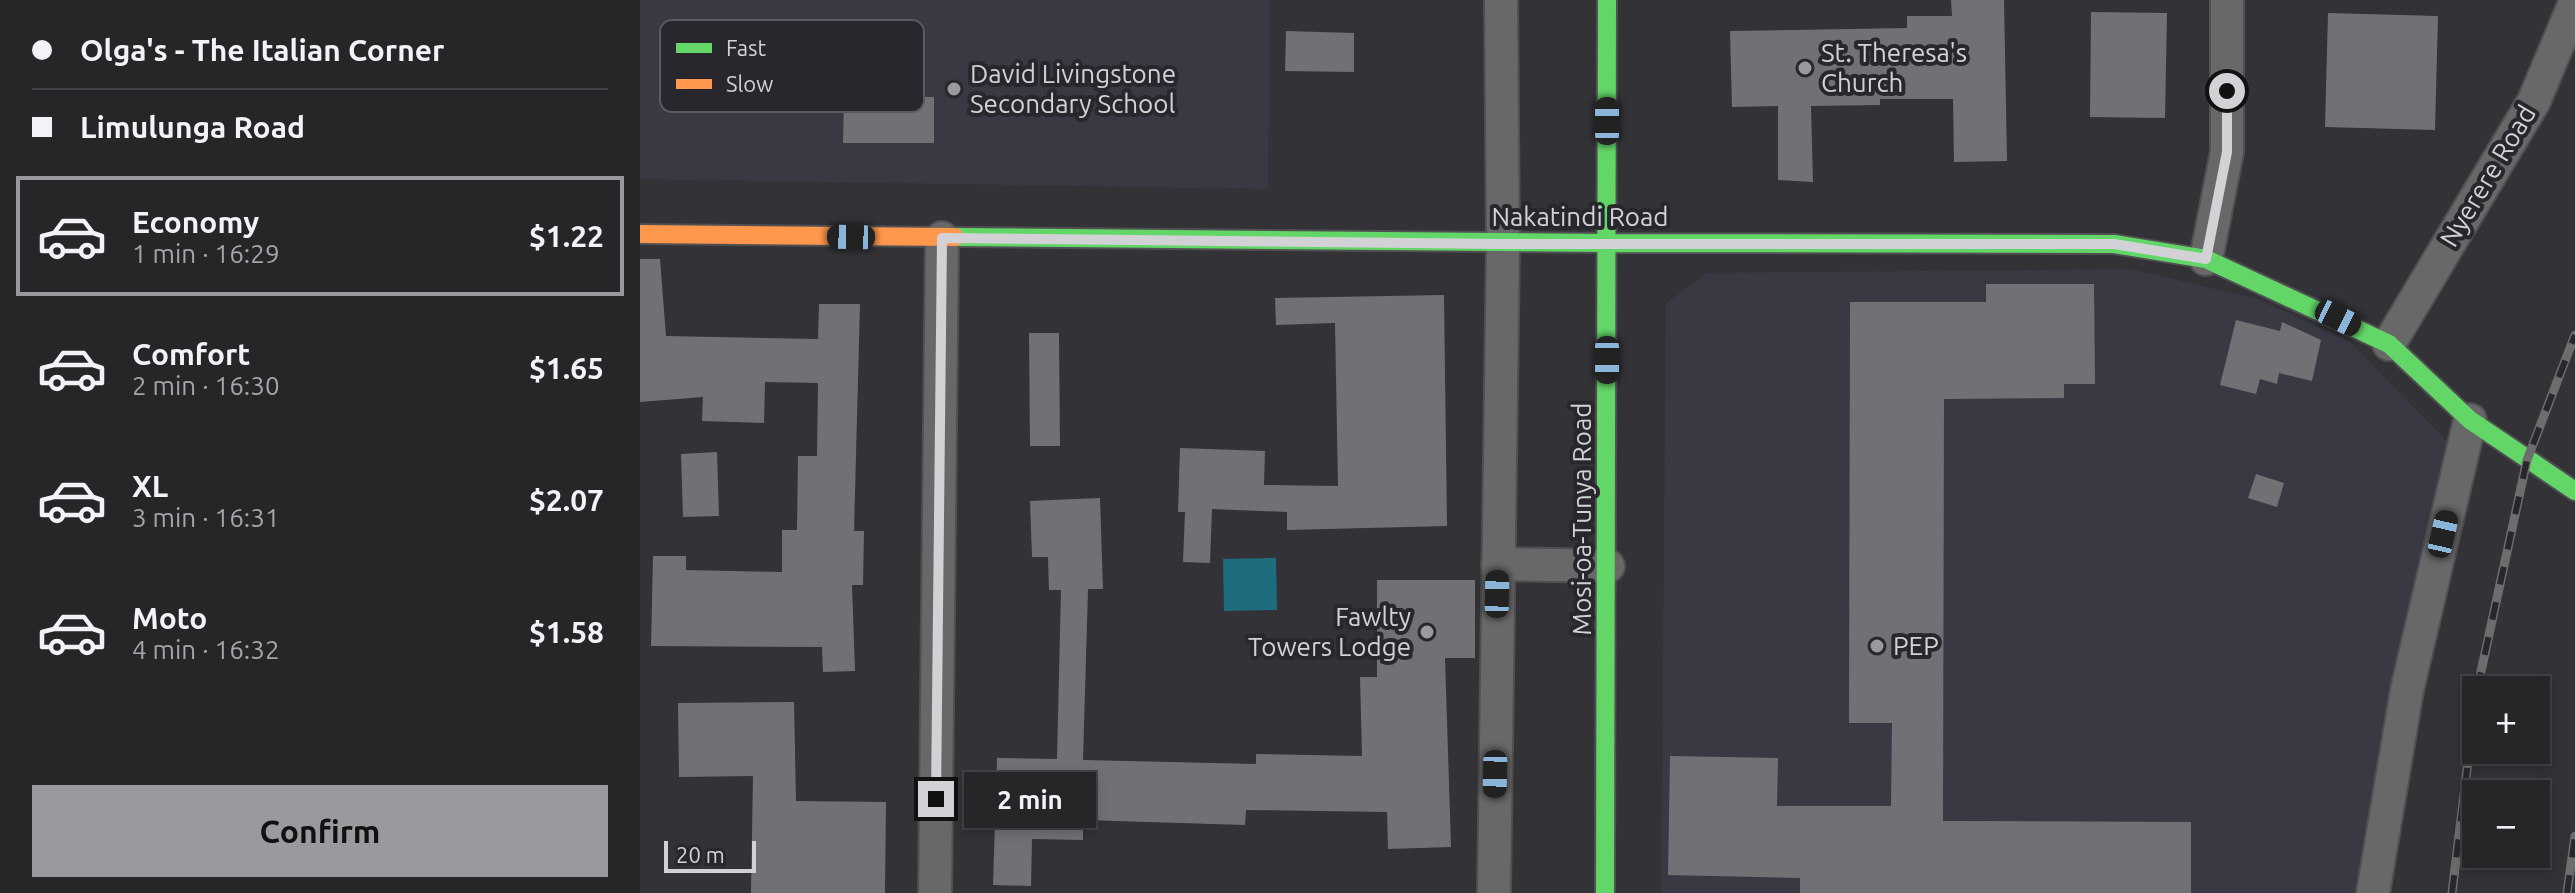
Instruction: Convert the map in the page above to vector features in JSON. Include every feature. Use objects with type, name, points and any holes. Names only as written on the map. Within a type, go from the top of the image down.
[{"type":"main road","name":"Mosi-oa-Tunya Road","points":[[1605,893],[1607,0]]},
{"type":"main road","name":"Nakatindi Road","points":[[640,234],[1503,244],[2114,244],[2206,259],[2389,344],[2470,420],[2575,491]]},
{"type":"street","points":[[1494,893],[1503,244],[1501,0]]},
{"type":"street","points":[[2206,259],[2227,152],[2227,0]]},
{"type":"street","name":"Nyerere Road","points":[[2389,344],[2534,101],[2575,3]]},
{"type":"street","points":[[935,893],[942,238]]},
{"type":"street","points":[[2373,893],[2407,690],[2470,420]]},
{"type":"street","points":[[1498,564],[1608,566]]},
{"type":"shaded area","name":"David Livingstone Secondary School","points":[[640,0],[1270,0],[1268,189],[640,179]]},
{"type":"shaded area","points":[[2131,269],[2257,299],[2349,341],[2447,441],[2358,893],[1661,893],[1666,303],[1707,273]]},
{"type":"water","points":[[1276,558],[1277,610],[1224,611],[1223,559]]},
{"type":"building","points":[[1951,0],[2004,0],[2007,161],[1954,162],[1953,99],[1880,99],[1880,105],[1811,106],[1813,182],[1778,180],[1778,106],[1732,107],[1730,31],[1907,28],[1907,16],[1952,16]]},
{"type":"building","points":[[2091,12],[2167,13],[2165,118],[2090,117]]},
{"type":"building","points":[[2328,13],[2438,16],[2435,130],[2325,127]]},
{"type":"building","points":[[1286,31],[1354,33],[1354,72],[1285,71]]},
{"type":"building","points":[[924,97],[934,97],[934,143],[843,143],[844,112],[924,112]]},
{"type":"building","points":[[640,259],[660,259],[666,336],[818,339],[819,304],[860,304],[854,531],[864,531],[863,585],[852,585],[855,671],[823,672],[822,647],[651,646],[653,556],[686,556],[686,570],[782,572],[782,530],[797,530],[798,456],[817,456],[818,383],[765,382],[764,423],[702,421],[703,397],[640,402]]},
{"type":"building","points":[[1986,284],[2094,284],[2095,384],[2064,384],[2064,398],[1944,399],[1943,821],[2191,822],[2191,893],[1800,893],[1800,878],[1668,875],[1670,756],[1778,758],[1777,806],[1891,806],[1892,723],[1849,723],[1850,302],[1986,302]]},
{"type":"building","points":[[1444,295],[1447,526],[1287,530],[1287,512],[1212,509],[1210,563],[1183,562],[1185,512],[1178,512],[1180,448],[1265,451],[1264,485],[1338,486],[1335,323],[1276,325],[1275,298]]},
{"type":"building","points":[[2236,320],[2280,331],[2282,322],[2321,340],[2312,381],[2279,373],[2277,384],[2260,379],[2256,394],[2220,385]]},
{"type":"building","points":[[1029,333],[1059,333],[1060,446],[1030,446]]},
{"type":"building","points":[[717,452],[719,516],[683,517],[681,454]]},
{"type":"building","points":[[2256,474],[2284,483],[2277,507],[2248,498]]},
{"type":"building","points":[[1100,498],[1103,589],[1088,589],[1083,760],[1256,764],[1256,754],[1362,756],[1360,677],[1377,677],[1377,580],[1475,580],[1475,658],[1445,658],[1451,847],[1388,849],[1387,812],[1246,810],[1245,825],[1083,820],[1083,840],[1032,839],[1031,886],[993,885],[997,758],[1057,759],[1061,590],[1049,590],[1048,557],[1032,557],[1030,501]]},
{"type":"building","points":[[794,702],[796,801],[886,802],[885,893],[751,893],[753,776],[679,777],[678,703]]},
{"type":"railway","points":[[2480,676],[2527,460],[2575,335]]},
{"type":"railway","points":[[2452,893],[2468,764]]},
{"type":"railway","points":[[2567,893],[2575,836]]},
{"type":"traffic: fast","points":[[1605,893],[1607,0]]},
{"type":"traffic: fast","points":[[955,237],[1607,243]]},
{"type":"traffic: fast","points":[[1607,243],[2114,244],[2206,259],[2389,344],[2470,420],[2575,491]]},
{"type":"traffic: slow","points":[[640,234],[955,237]]},
{"type":"place","name":"St. Theresa's Church","points":[[1805,68]]},
{"type":"place","name":"David Livingstone Secondary School","points":[[954,89]]},
{"type":"place","name":"Fawlty Towers Lodge","points":[[1427,632]]},
{"type":"place","name":"PEP","points":[[1877,646]]},
{"type":"route","points":[[936,799],[942,238],[1503,244],[2114,244],[2206,259],[2227,152],[2227,91]]}]
